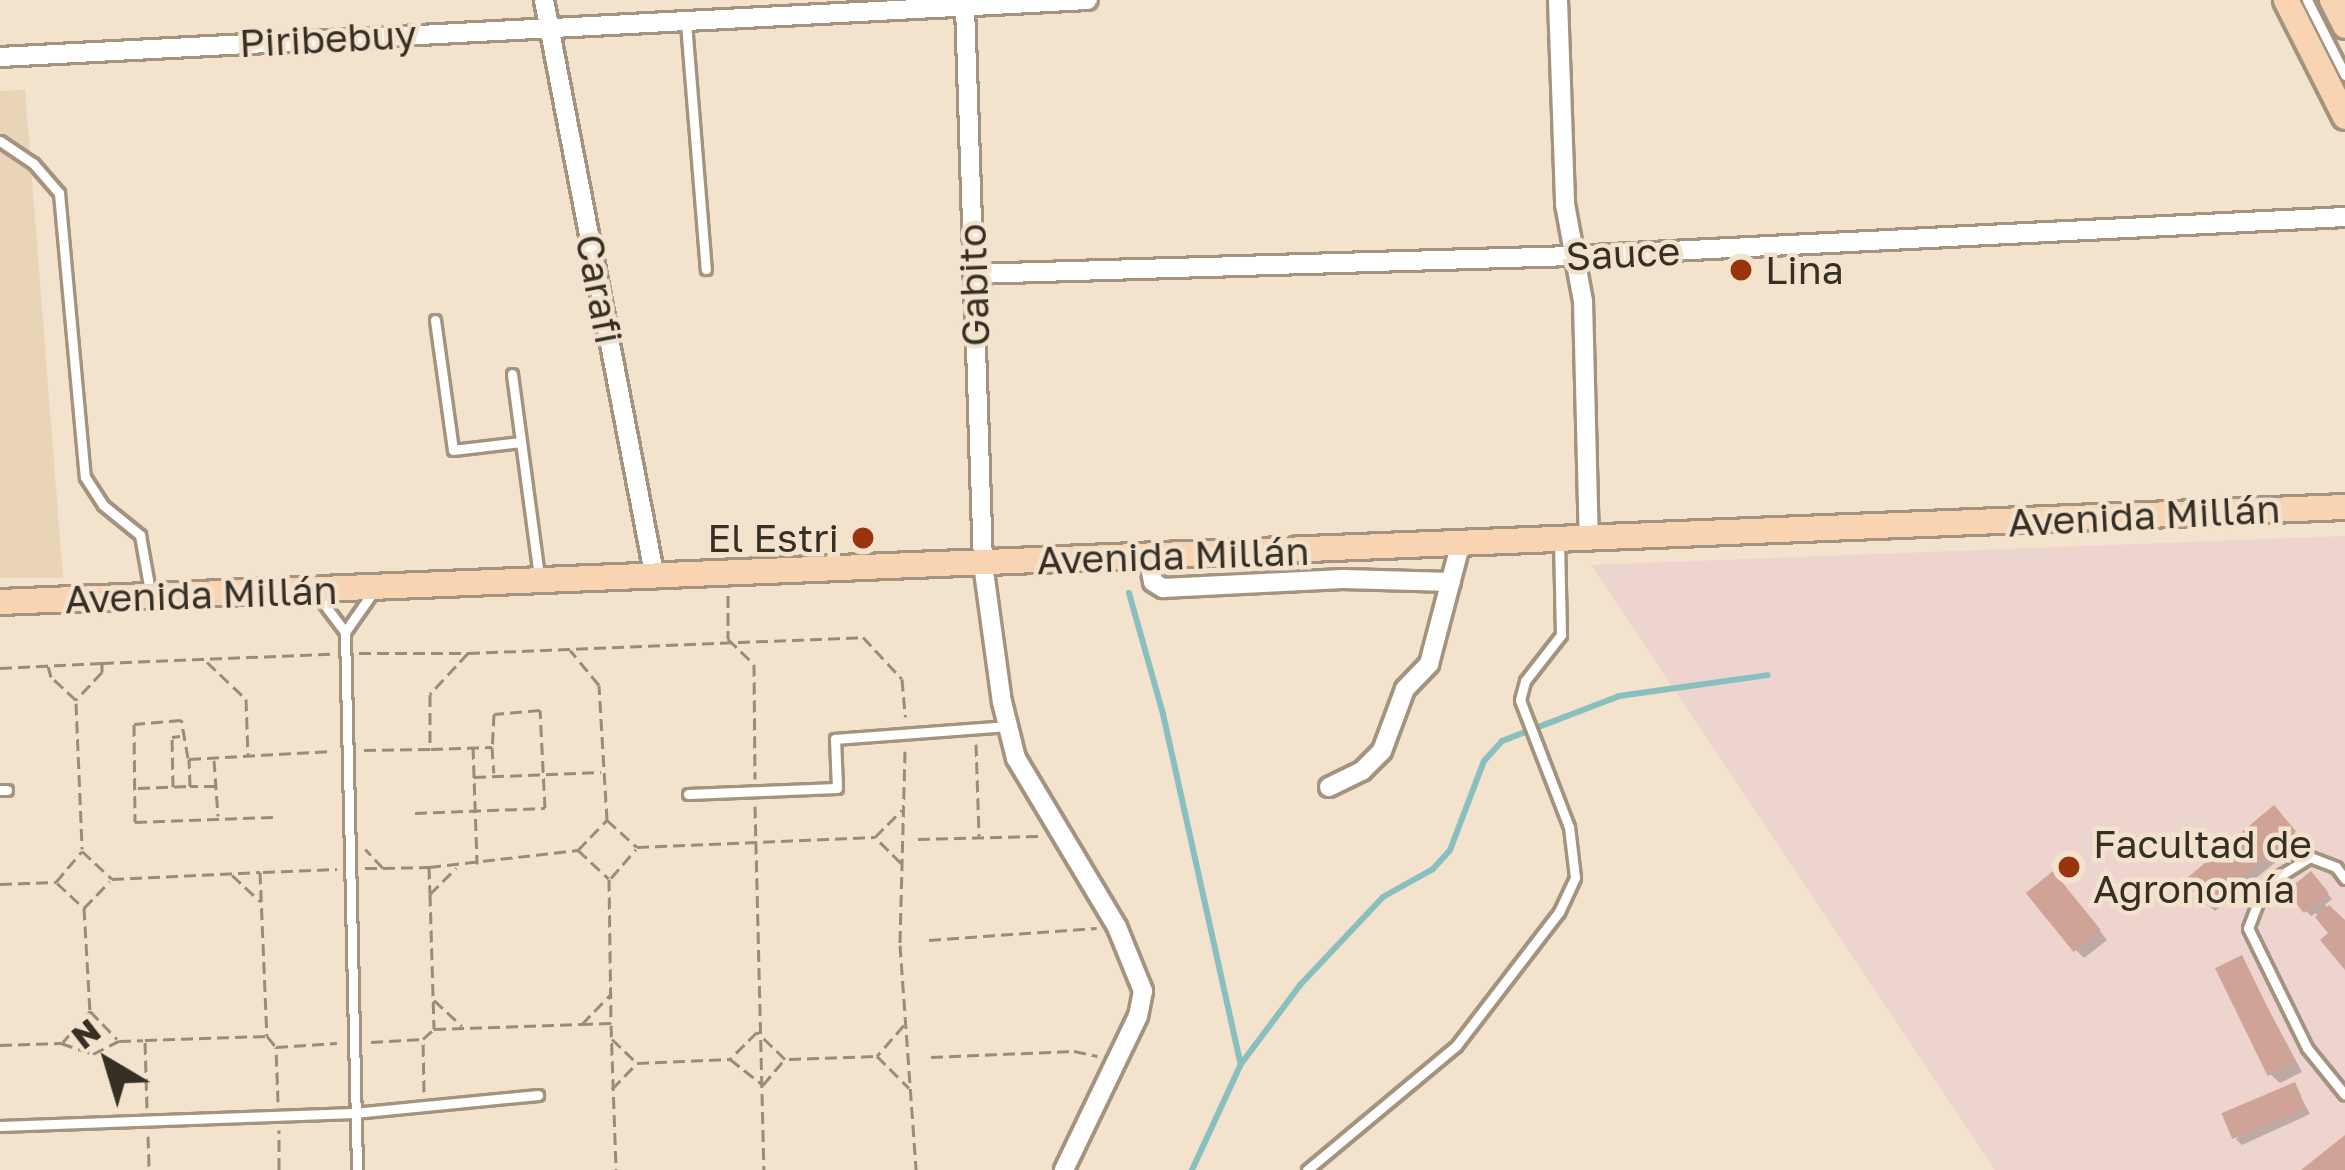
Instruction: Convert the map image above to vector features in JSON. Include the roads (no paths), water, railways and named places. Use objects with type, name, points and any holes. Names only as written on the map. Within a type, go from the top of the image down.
[{"type":"main road","points":[[2286,0],[2345,118]]},
{"type":"main road","points":[[2332,0],[2345,26]]},
{"type":"main road","name":"Avenida Millán","points":[[0,602],[2345,508]]},
{"type":"street","name":"Carafi","points":[[544,0],[655,578]]},
{"type":"street","name":"Piribebuy","points":[[0,57],[1088,0]]},
{"type":"street","points":[[1558,0],[1564,204],[1583,301],[1589,541]]},
{"type":"street","name":"Gabito","points":[[964,6],[983,564],[1008,726],[1016,758],[1117,927],[1143,991],[1064,1170]]},
{"type":"street","name":"Sauce","points":[[973,274],[1572,256],[2345,217]]},
{"type":"street","points":[[1329,787],[1363,771],[1382,752],[1405,689],[1430,664],[1460,545]]},
{"type":"street","points":[[1148,556],[1153,582],[1163,588],[1343,579],[1451,582]]},
{"type":"lane","points":[[2307,0],[2345,75]]},
{"type":"lane","points":[[686,21],[706,269]]},
{"type":"lane","points":[[0,140],[33,163],[59,193],[85,476],[103,506],[140,535],[151,597]]},
{"type":"lane","points":[[435,320],[453,450],[521,442]]},
{"type":"lane","points":[[512,374],[540,582]]},
{"type":"lane","points":[[1310,1168],[1456,1046],[1558,912],[1575,877],[1569,827],[1526,724],[1522,687],[1561,635],[1559,542]]},
{"type":"lane","points":[[345,632],[375,590]]},
{"type":"lane","points":[[314,591],[345,632],[344,751],[357,1170]]},
{"type":"lane","points":[[688,794],[837,788],[835,739],[1008,726]]},
{"type":"lane","points":[[2345,879],[2336,867],[2310,856],[2278,877],[2260,897],[2248,928],[2306,1048],[2345,1095]]},
{"type":"lane","points":[[0,1126],[354,1113],[538,1095]]},
{"type":"waterway","points":[[1129,593],[1163,714],[1240,1062]]},
{"type":"waterway","points":[[1192,1170],[1241,1064],[1300,985],[1383,897],[1433,869],[1450,850],[1484,761],[1502,741],[1619,696],[1768,675]]},
{"type":"place","name":"Lina","points":[[1741,270]]},
{"type":"place","name":"El Estri","points":[[863,538]]},
{"type":"place","name":"Facultad de Agronomía","points":[[2069,867]]}]
